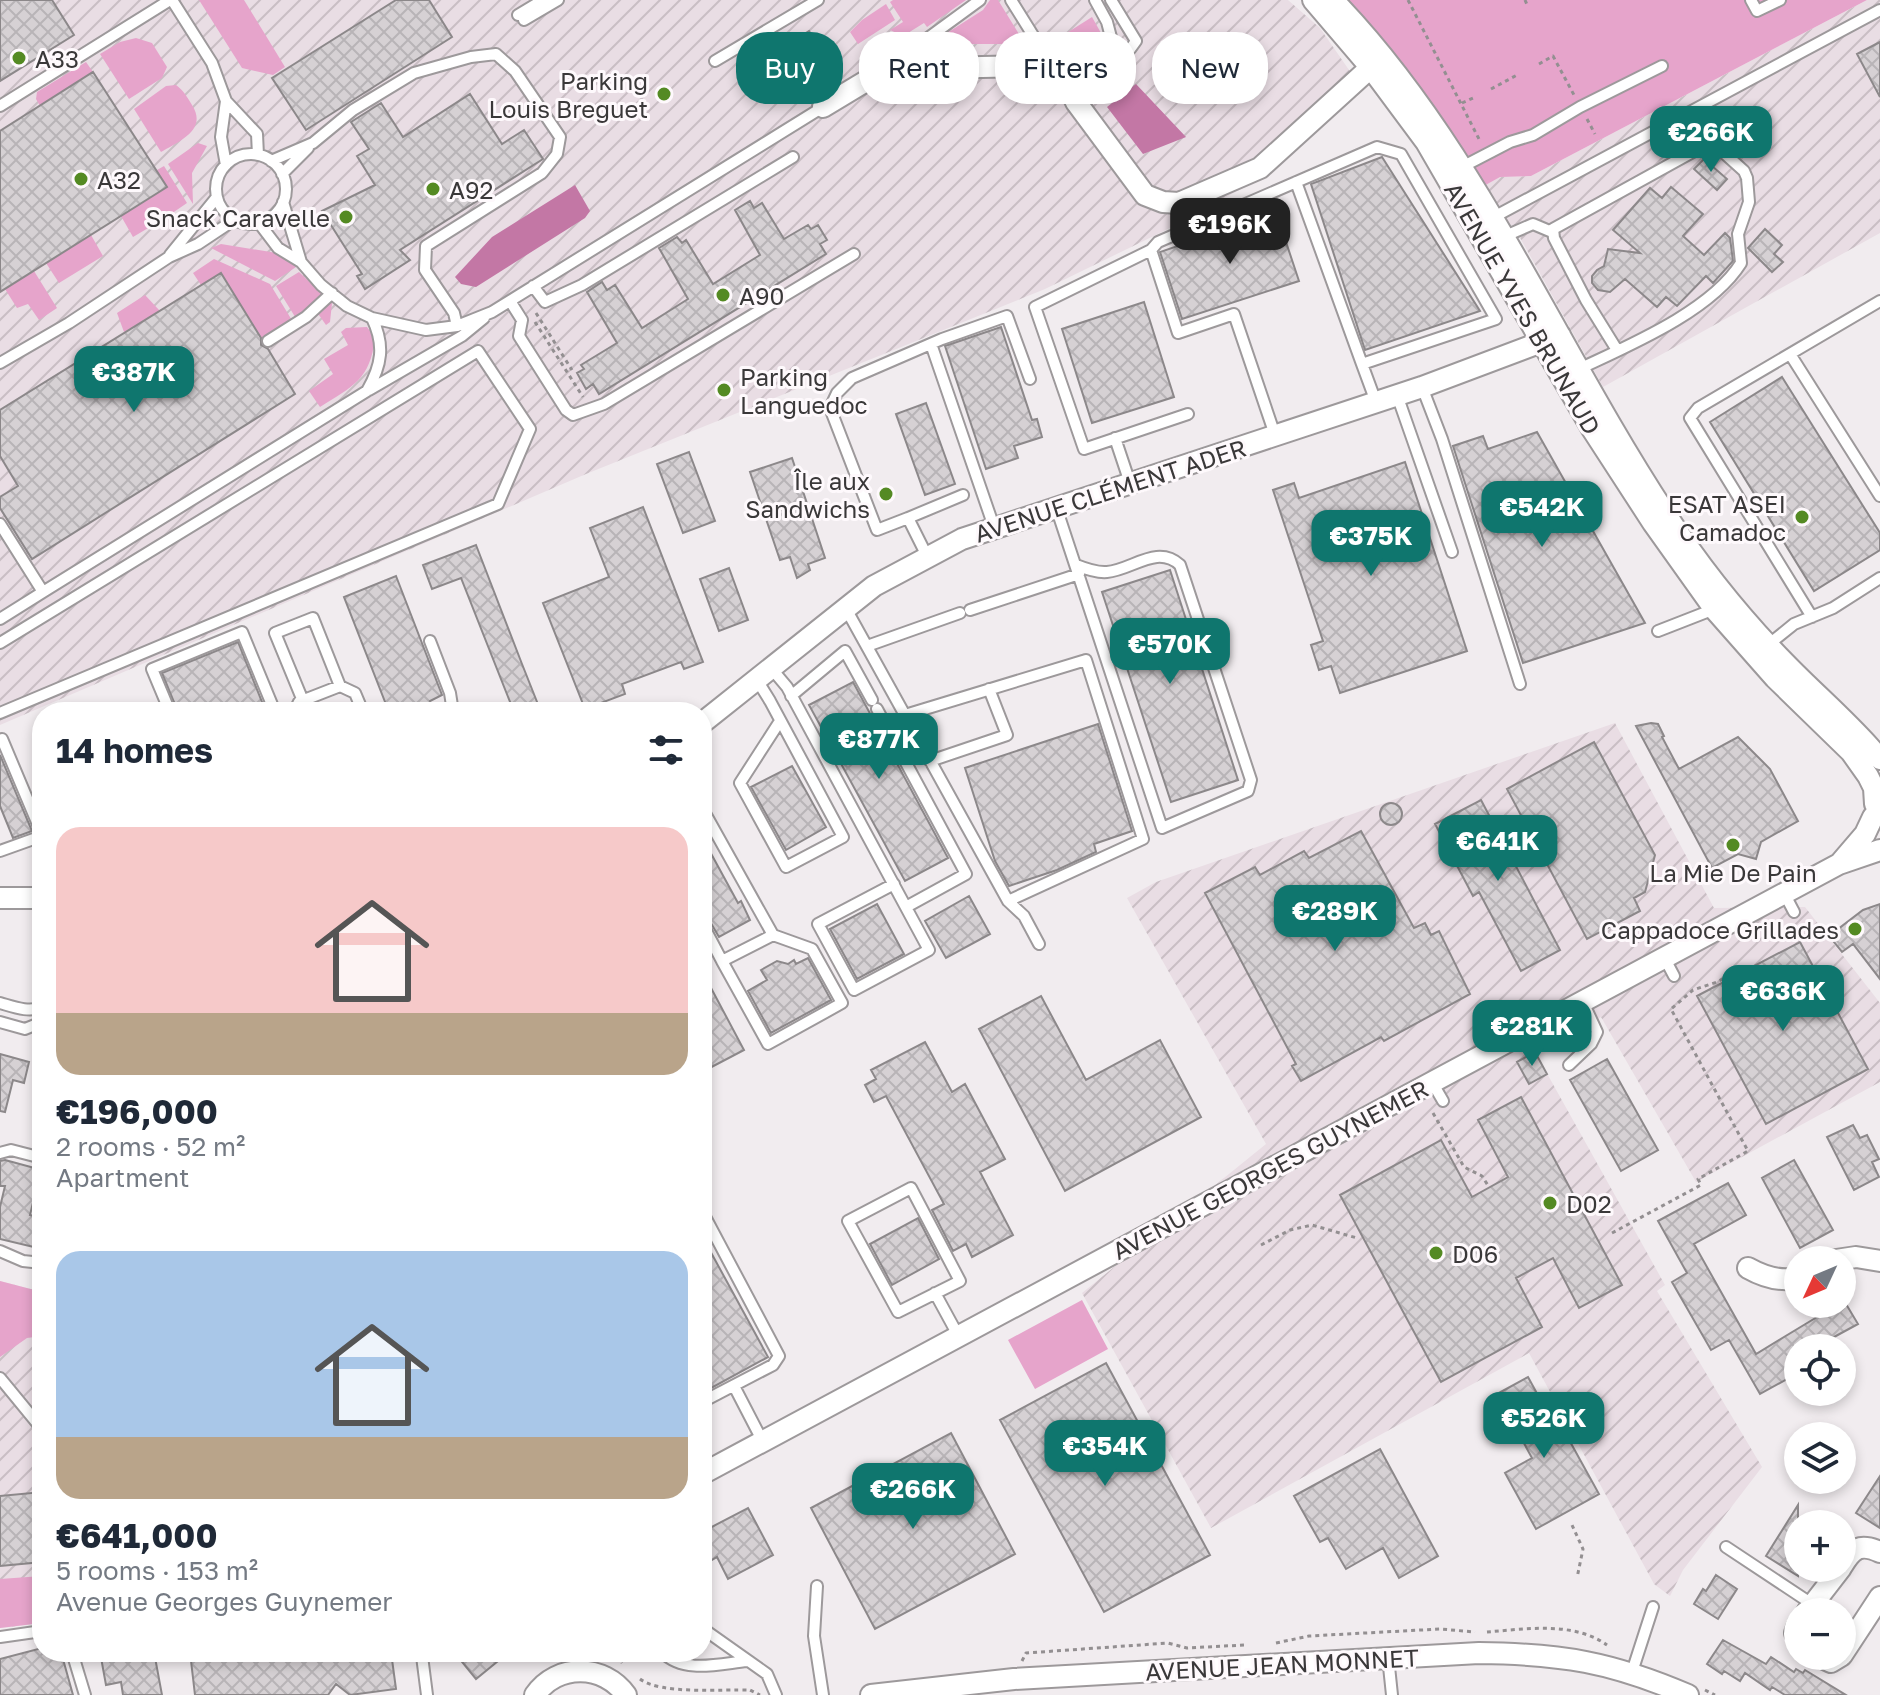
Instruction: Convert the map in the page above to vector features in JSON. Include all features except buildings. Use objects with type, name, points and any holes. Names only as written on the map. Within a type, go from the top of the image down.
[{"type":"street","name":"AVENUE YVES BRUNAUD","points":[[1313,0],[1377,62],[1426,142],[1484,223],[1551,338],[1579,369],[1722,606],[1768,645],[1880,759]]},
{"type":"street","name":"AVENUE YVES BRUNAUD","points":[[1333,0],[1460,168],[1484,223],[1503,237],[1601,443],[1653,523],[1722,606],[1775,678],[1851,752],[1874,788],[1877,812]]},
{"type":"street","points":[[1077,104],[1145,195],[1163,202],[1179,203],[1260,168],[1377,62]]},
{"type":"street","points":[[823,107],[859,85]]},
{"type":"street","name":"AVENUE CLÉMENT ADER","points":[[712,715],[845,607],[874,586],[927,556],[994,527],[1422,387],[1551,338]]},
{"type":"street","name":"AVENUE GEORGES GUYNEMER","points":[[1839,864],[1865,834],[1877,812]]},
{"type":"street","name":"AVENUE GEORGES GUYNEMER","points":[[712,1469],[1784,893],[1839,864],[1880,850]]},
{"type":"street","points":[[0,898],[32,898]]},
{"type":"street","points":[[1856,1257],[1880,1261]]},
{"type":"street","points":[[1748,1268],[1784,1279]]},
{"type":"street","points":[[1856,1548],[1866,1547],[1880,1552]]},
{"type":"street","points":[[1818,1598],[1832,1582]]},
{"type":"street","points":[[1856,1634],[1880,1597]]},
{"type":"street","name":"AVENUE JEAN MONNET","points":[[871,1695],[1000,1680],[1479,1653],[1534,1654],[1589,1661],[1632,1672],[1688,1695]]},
{"type":"street","points":[[535,1695],[553,1678],[581,1662]]},
{"type":"street","points":[[589,1662],[604,1675],[629,1685]]},
{"type":"lane","points":[[0,106],[171,0],[212,63],[226,101],[257,134],[258,155]]},
{"type":"lane","points":[[543,0],[521,18],[558,0]]},
{"type":"lane","points":[[715,61],[818,0]]},
{"type":"lane","points":[[936,32],[980,0]]},
{"type":"lane","points":[[1011,0],[1031,32]]},
{"type":"lane","points":[[1095,0],[1110,32]]},
{"type":"lane","points":[[1111,0],[1131,32]]},
{"type":"lane","points":[[1751,0],[1757,11],[1780,0]]},
{"type":"lane","points":[[1484,223],[1880,10]]},
{"type":"lane","points":[[282,174],[353,110],[414,73],[471,57],[496,54],[515,71],[560,137],[557,154],[542,173],[426,246],[425,270],[454,313],[457,326]]},
{"type":"lane","points":[[1460,168],[1510,142],[1533,135],[1580,107],[1662,66]]},
{"type":"lane","points":[[226,101],[221,137],[226,165]]},
{"type":"lane","points":[[0,619],[367,391],[462,336],[517,296],[823,107]]},
{"type":"lane","points":[[271,161],[313,143]]},
{"type":"lane","points":[[1552,232],[1556,227],[1709,144],[1716,145],[1746,173],[1749,202],[1738,234],[1741,261],[1721,288],[1682,316],[1579,369]]},
{"type":"lane","points":[[1188,414],[1084,449],[1035,307],[1151,250],[1158,242],[1377,147],[1401,154],[1496,319],[1362,364]]},
{"type":"lane","points":[[283,202],[269,218],[259,223],[234,220],[220,206],[217,197],[219,174],[235,158],[258,155],[271,161],[285,183],[283,202],[301,262]]},
{"type":"lane","points":[[533,286],[545,302],[582,285],[793,157]]},
{"type":"lane","points":[[1296,182],[1376,402]]},
{"type":"lane","points":[[169,257],[217,197]]},
{"type":"lane","points":[[0,363],[234,220]]},
{"type":"lane","points":[[259,223],[278,248],[301,262],[321,285],[347,306],[372,318],[426,330],[457,326],[492,312]]},
{"type":"lane","points":[[1503,237],[1533,224],[1552,232],[1586,300],[1617,350]]},
{"type":"lane","points":[[1151,250],[1178,333],[1234,314],[1275,435]]},
{"type":"lane","points":[[517,296],[522,320],[519,336],[566,410],[573,415],[604,404],[854,254]]},
{"type":"lane","points":[[268,341],[306,317],[332,293]]},
{"type":"lane","points":[[1812,617],[1690,418],[1698,408],[1880,301]]},
{"type":"lane","points":[[963,495],[877,530],[830,408],[837,393],[852,378],[1007,316],[1030,379]]},
{"type":"lane","points":[[367,391],[378,373],[382,352],[372,318]]},
{"type":"lane","points":[[931,344],[994,527]]},
{"type":"lane","points":[[0,643],[478,351],[530,429],[498,504],[0,713]]},
{"type":"lane","points":[[1790,354],[1880,496]]},
{"type":"lane","points":[[1422,387],[1442,439],[1520,684]]},
{"type":"lane","points":[[1397,395],[1452,552]]},
{"type":"lane","points":[[1115,438],[1130,483]]},
{"type":"lane","points":[[867,646],[1078,569],[1111,572],[1149,557],[1169,559],[1180,565],[1251,780],[1248,791],[1162,828],[1078,569],[1056,507]]},
{"type":"lane","points":[[908,518],[927,556]]},
{"type":"lane","points":[[0,524],[43,592]]},
{"type":"lane","points":[[1768,645],[1794,624],[1833,608],[1880,578]]},
{"type":"lane","points":[[1658,631],[1722,606]]},
{"type":"lane","points":[[845,607],[1008,901],[1024,916],[1039,944]]},
{"type":"lane","points":[[340,686],[303,701],[275,633],[313,618],[340,686],[355,693],[359,702]]},
{"type":"lane","points":[[166,702],[152,669],[242,632],[271,702]]},
{"type":"lane","points":[[430,641],[451,702]]},
{"type":"lane","points":[[791,696],[845,651],[966,874],[906,907]]},
{"type":"lane","points":[[905,715],[1086,660],[1143,839],[1008,901]]},
{"type":"lane","points":[[764,674],[791,696],[894,884],[929,950],[854,990],[818,924],[894,884]]},
{"type":"lane","points":[[764,674],[780,721],[843,837],[786,867],[740,783],[780,721]]},
{"type":"lane","points":[[930,761],[1007,735],[989,689]]},
{"type":"lane","points":[[2,739],[32,811]]},
{"type":"lane","points":[[712,826],[773,935],[812,949],[842,1003],[768,1044],[712,942]]},
{"type":"lane","points":[[0,851],[32,839]]},
{"type":"lane","points":[[1784,893],[1794,912]]},
{"type":"lane","points":[[722,961],[773,935]]},
{"type":"lane","points":[[1664,957],[1674,976]]},
{"type":"lane","points":[[1569,1065],[1591,1044],[1597,1032],[1583,1002]]},
{"type":"lane","points":[[0,1003],[32,1010]]},
{"type":"lane","points":[[0,1022],[25,1029],[32,1026]]},
{"type":"lane","points":[[1425,1086],[1443,1101]]},
{"type":"lane","points":[[0,1153],[11,1150],[32,1155]]},
{"type":"lane","points":[[911,1188],[960,1281],[935,1293],[898,1312],[848,1221],[911,1188]]},
{"type":"lane","points":[[712,1230],[779,1356],[773,1365],[712,1397]]},
{"type":"lane","points":[[0,1251],[32,1262]]},
{"type":"lane","points":[[935,1293],[959,1337]]},
{"type":"lane","points":[[0,1378],[32,1417]]},
{"type":"lane","points":[[734,1386],[763,1442]]},
{"type":"lane","points":[[1726,1547],[1795,1598]]},
{"type":"lane","points":[[817,1586],[814,1636],[823,1695]]},
{"type":"lane","points":[[1632,1672],[1653,1607]]},
{"type":"lane","points":[[0,1637],[32,1632]]},
{"type":"lane","points":[[712,1635],[767,1674],[776,1695]]},
{"type":"lane","points":[[1388,1657],[1392,1695]]},
{"type":"lane","points":[[676,1662],[692,1666],[747,1661]]},
{"type":"lane","points":[[75,1662],[85,1695]]},
{"type":"lane","points":[[423,1662],[427,1695]]},
{"type":"path","points":[[1408,0],[1481,144]]},
{"type":"path","points":[[1525,0],[1528,7]]},
{"type":"path","points":[[1539,64],[1553,56]]},
{"type":"path","points":[[1491,89],[1519,74]]},
{"type":"path","points":[[1460,104],[1473,98]]},
{"type":"path","points":[[517,296],[572,370]]},
{"type":"path","points":[[517,296],[583,398],[591,403]]},
{"type":"path","points":[[1612,1233],[1701,1185],[1698,1179],[1748,1151],[1671,1009],[1693,990],[1717,982],[1747,966],[1748,970]]},
{"type":"path","points":[[1425,1086],[1425,1106],[1430,1107],[1464,1167],[1482,1176],[1489,1187]]},
{"type":"path","points":[[1261,1245],[1290,1230],[1312,1225],[1357,1238]]},
{"type":"path","points":[[1572,1525],[1583,1549],[1577,1578]]},
{"type":"path","name":"AVENUE JEAN MONNET","points":[[1263,1644],[1309,1636],[1440,1629],[1483,1632],[1541,1628],[1597,1638],[1617,1651]]},
{"type":"path","name":"AVENUE JEAN MONNET","points":[[1066,1650],[1168,1643],[1187,1648],[1248,1645]]},
{"type":"path","points":[[619,1662],[629,1685],[645,1683],[677,1689],[750,1690],[760,1695]]},
{"type":"shaded area","points":[[0,0],[1288,0],[1320,28],[1358,83],[1272,172],[1164,231],[1045,289],[586,474],[54,702],[32,702],[32,711],[0,725]]},
{"type":"shaded area","points":[[199,0],[244,0],[285,67],[273,75],[242,68]]},
{"type":"shaded area","points":[[966,0],[927,27],[924,23],[909,32],[890,30],[903,22],[890,2]]},
{"type":"shaded area","points":[[990,0],[998,0],[1018,32],[995,32],[995,44],[979,44],[979,32],[949,32],[983,10]]},
{"type":"shaded area","points":[[1333,0],[1867,0],[1531,176],[1500,177],[1482,187]]},
{"type":"shaded area","points":[[1867,0],[1880,0],[1880,233],[1603,387],[1513,225],[1507,227],[1482,187],[1499,177],[1531,176]]},
{"type":"shaded area","points":[[886,4],[895,20],[876,32],[859,32],[858,44],[850,32]]},
{"type":"shaded area","points":[[1092,17],[1100,32],[1068,32]]},
{"type":"shaded area","points":[[136,38],[152,43],[167,67],[162,78],[129,99],[100,54],[120,42]]},
{"type":"shaded area","points":[[86,62],[93,72],[40,106],[36,99],[37,92]]},
{"type":"shaded area","points":[[1136,84],[1186,137],[1143,154],[1107,107],[1111,104],[1136,104]]},
{"type":"shaded area","points":[[176,85],[192,105],[196,121],[189,134],[161,152],[134,109],[166,86]]},
{"type":"shaded area","points":[[198,143],[207,146],[192,173],[193,204],[168,164]]},
{"type":"shaded area","points":[[164,166],[187,203],[133,237],[121,216],[167,187],[157,170]]},
{"type":"shaded area","points":[[575,185],[590,211],[585,218],[476,287],[461,284],[455,277],[492,237]]},
{"type":"shaded area","points":[[91,235],[103,256],[59,283],[46,263]]},
{"type":"shaded area","points":[[221,244],[277,253],[296,267],[275,281],[211,248]]},
{"type":"shaded area","points":[[214,259],[270,284],[293,322],[268,340],[261,338],[220,274],[201,285],[193,273]]},
{"type":"shaded area","points":[[34,271],[57,308],[39,320],[28,304],[17,308],[5,289]]},
{"type":"shaded area","points":[[299,272],[332,303],[330,322],[326,325],[314,308],[297,320],[276,286]]},
{"type":"shaded area","points":[[145,295],[160,311],[124,332],[117,313]]},
{"type":"shaded area","points":[[367,327],[375,338],[364,373],[351,387],[320,407],[309,391],[333,374],[324,359],[348,345],[341,332],[346,328]]},
{"type":"shaded area","points":[[1615,723],[1714,908],[1805,907],[1880,1003],[1880,1082],[1696,1182],[1601,1017],[1535,1052],[1665,1285],[1657,1291],[1762,1467],[1683,1570],[1670,1596],[1654,1584],[1529,1353],[1211,1528],[1082,1293],[1266,1144],[1127,898],[1156,882]]},
{"type":"shaded area","points":[[0,1281],[32,1289],[32,1624],[0,1628]]},
{"type":"shaded area","points":[[0,1281],[32,1289],[32,1337],[0,1357]]},
{"type":"shaded area","points":[[1082,1300],[1108,1349],[1035,1389],[1008,1340]]},
{"type":"shaded area","points":[[32,1577],[32,1624],[0,1628],[0,1579]]},
{"type":"place","name":"A33","points":[[19,58]]},
{"type":"place","name":"Parking Louis Breguet","points":[[664,94]]},
{"type":"place","name":"A32","points":[[81,179]]},
{"type":"place","name":"A92","points":[[433,189]]},
{"type":"place","name":"Snack Caravelle","points":[[346,217]]},
{"type":"place","name":"A90","points":[[723,295]]},
{"type":"place","name":"Parking Languedoc","points":[[724,390]]},
{"type":"place","name":"Île aux Sandwichs","points":[[886,494]]},
{"type":"place","name":"ESAT ASEI Camadoc","points":[[1802,517]]},
{"type":"place","name":"La Mie De Pain","points":[[1733,845]]},
{"type":"place","name":"Cappadoce Grillades","points":[[1855,929]]},
{"type":"place","name":"D02","points":[[1550,1203]]},
{"type":"place","name":"D06","points":[[1436,1253]]}]
